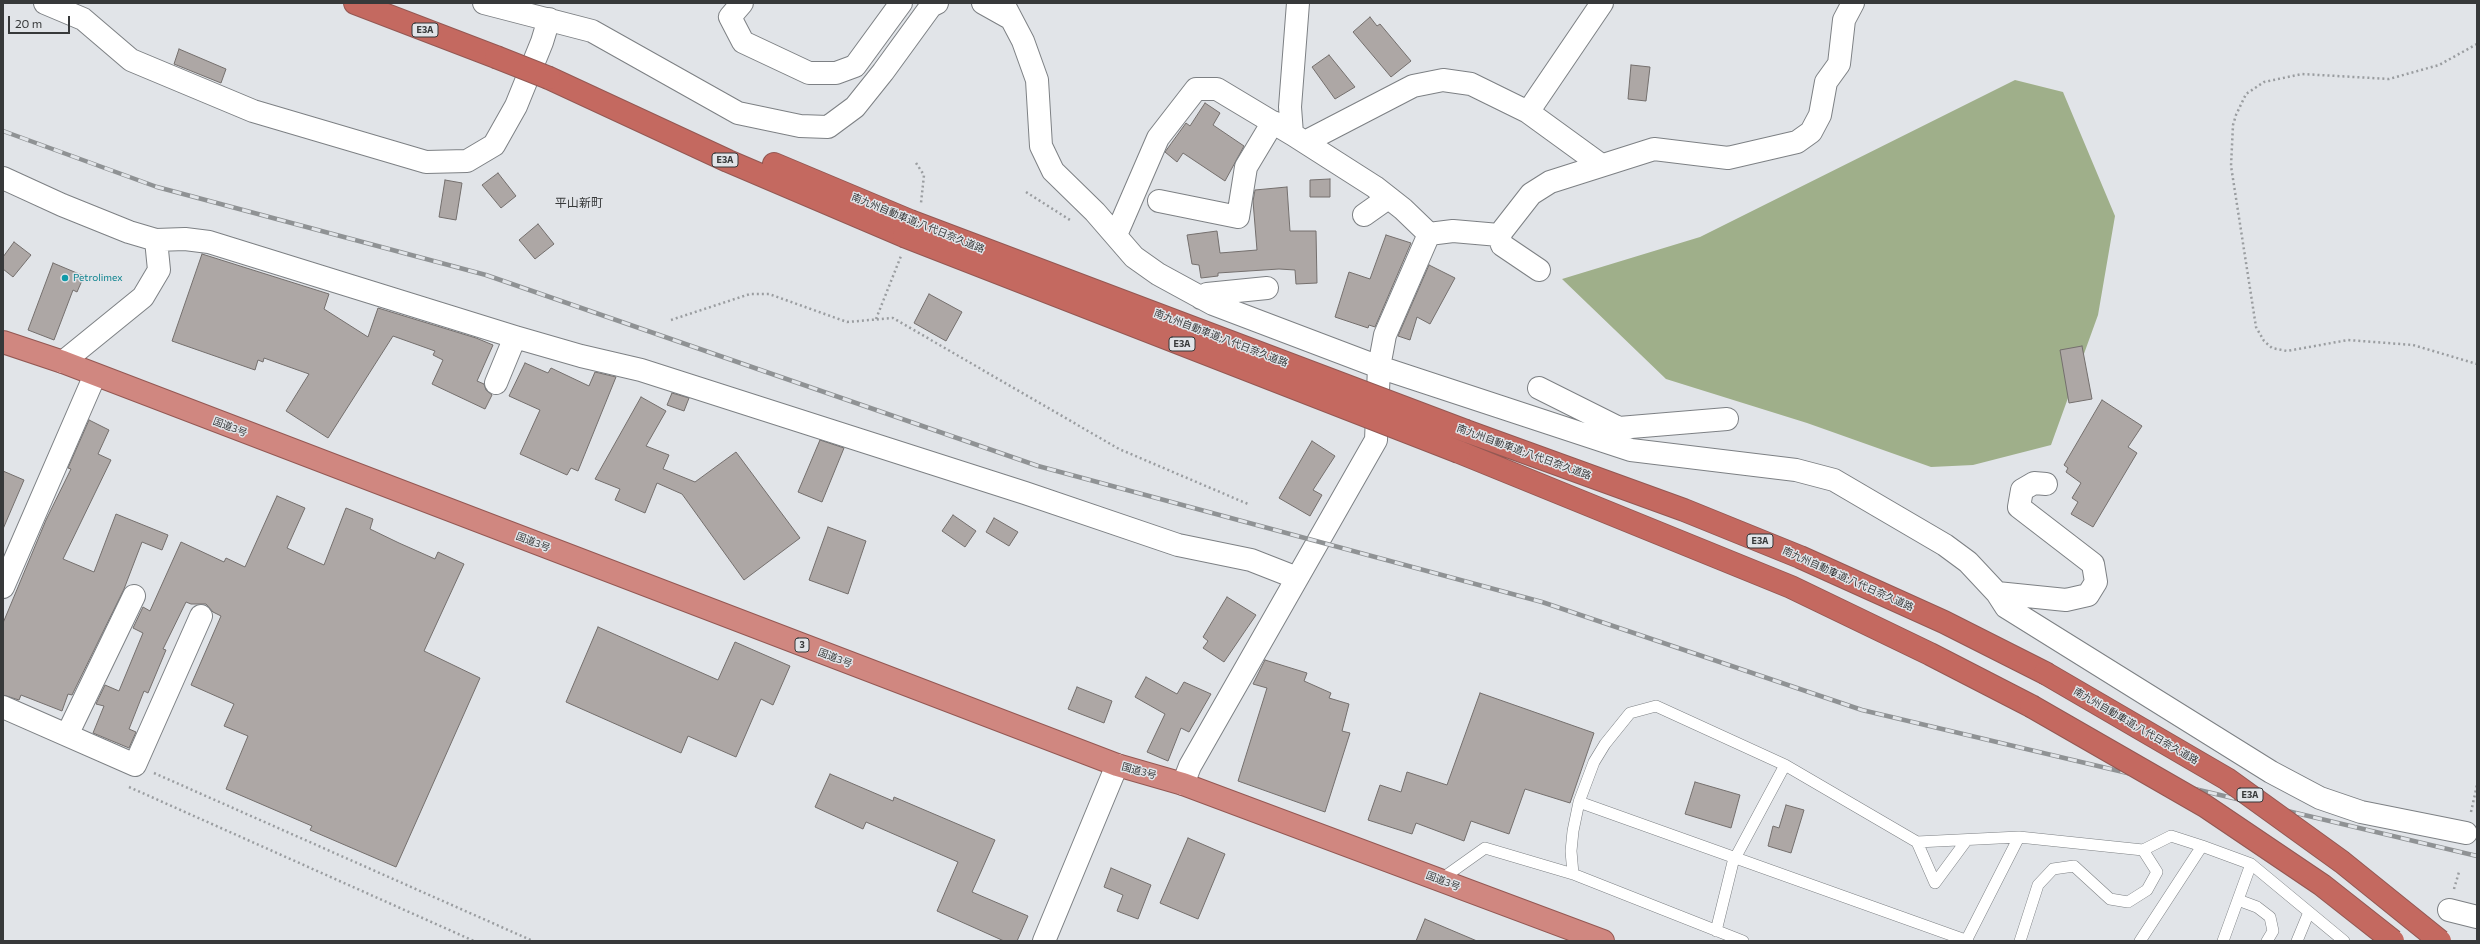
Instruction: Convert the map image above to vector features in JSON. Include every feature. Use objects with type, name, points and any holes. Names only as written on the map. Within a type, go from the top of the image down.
[{"type":"highway","name":"南九州自動車道;八代日奈久道路","points":[[355,3],[496,56],[549,78],[728,161],[907,228],[1684,510],[1800,557],[1944,622],[2045,673],[2227,779],[2342,862],[2440,941]]},
{"type":"highway","name":"南九州自動車道;八代日奈久道路","points":[[907,228],[1791,587],[1930,654],[2031,706],[2205,806],[2322,885],[2393,941]]},
{"type":"highway","name":"国道3号","points":[[3,342],[63,362],[1117,766],[1183,784],[1603,941]]},
{"type":"street","points":[[45,3],[83,19],[131,60],[253,111],[426,162],[467,161],[494,145],[516,106],[542,42],[549,19]]},
{"type":"street","points":[[484,3],[592,31],[738,114],[800,126],[828,127],[855,106],[883,72],[931,6],[936,3]]},
{"type":"street","points":[[742,3],[730,17],[743,42],[809,73],[836,73],[855,66],[901,3]]},
{"type":"street","points":[[983,3],[1006,10],[1023,41],[1037,80],[1041,146],[1053,171],[1116,235],[1134,257],[1142,273],[1213,304],[1379,368],[1612,435],[1727,419]]},
{"type":"street","points":[[1298,3],[1290,107],[1298,138]]},
{"type":"street","points":[[1528,112],[1602,3]]},
{"type":"street","points":[[1499,235],[1531,194],[1550,182],[1601,165],[1654,149],[1728,158],[1797,142],[1811,132],[1820,115],[1826,82],[1839,64],[1844,20],[1853,3]]},
{"type":"street","points":[[1298,138],[1413,86],[1444,80],[1471,84],[1528,112],[1601,165]]},
{"type":"street","points":[[1116,235],[1158,138],[1196,89],[1217,89],[1273,122],[1388,198],[1429,234],[1453,231],[1499,235]]},
{"type":"street","points":[[1159,201],[1238,217],[1246,167],[1273,122]]},
{"type":"street","points":[[3,178],[62,205],[129,232],[156,240],[185,239],[208,242],[515,337],[581,356],[641,370],[1025,493],[1178,545],[1251,560],[1297,578]]},
{"type":"street","points":[[1364,215],[1388,198]]},
{"type":"street","points":[[1183,784],[1190,766],[1376,440],[1379,368],[1385,336],[1429,234]]},
{"type":"street","points":[[1499,235],[1502,245],[1539,270]]},
{"type":"street","points":[[63,362],[143,297],[159,270],[156,240]]},
{"type":"street","points":[[1201,298],[1207,294],[1267,288]]},
{"type":"street","points":[[496,383],[515,337]]},
{"type":"street","points":[[3,587],[95,375]]},
{"type":"street","points":[[1539,388],[1612,435],[1631,450],[1796,470],[1834,480],[1945,545],[1968,562],[1997,593],[2006,607],[2271,772],[2320,798],[2361,812],[2466,833]]},
{"type":"street","points":[[1997,593],[2066,600],[2088,595],[2096,582],[2093,564],[2019,507],[2022,490],[2034,483],[2046,484]]},
{"type":"street","points":[[67,735],[134,596]]},
{"type":"street","points":[[3,707],[136,765],[201,616]]},
{"type":"street","points":[[1044,941],[1117,766]]},
{"type":"street","points":[[2449,910],[2477,917]]},
{"type":"lane","points":[[1573,874],[1570,851],[1579,802],[1594,762],[1605,744],[1630,713],[1656,706],[1785,765],[1916,842],[1966,841],[2019,837],[2143,850],[2171,836],[2252,864],[2344,941]]},
{"type":"lane","points":[[1716,931],[1736,858],[1785,765]]},
{"type":"lane","points":[[1579,802],[1967,941],[2019,837]]},
{"type":"lane","points":[[1916,842],[1935,883],[1966,841]]},
{"type":"lane","points":[[2140,941],[2202,846]]},
{"type":"lane","points":[[1440,880],[1485,848],[1573,874],[1743,941]]},
{"type":"lane","points":[[2020,941],[2038,885],[2053,869],[2074,866],[2110,900],[2128,902],[2147,890],[2157,872],[2143,850]]},
{"type":"lane","points":[[2223,941],[2252,864]]},
{"type":"lane","points":[[2238,900],[2257,907],[2270,917],[2273,931],[2267,941]]},
{"type":"lane","points":[[2297,941],[2309,912]]},
{"type":"path","points":[[2477,44],[2439,65],[2389,79],[2302,74],[2264,82],[2246,94],[2236,115],[2233,125],[2231,166],[2256,327],[2264,341],[2272,348],[2287,351],[2348,340],[2413,345],[2477,364]]},
{"type":"path","points":[[671,320],[750,294],[769,294],[847,322],[893,318],[1119,449],[1248,504]]},
{"type":"path","points":[[136,765],[532,941]]},
{"type":"path","points":[[126,786],[474,941]]},
{"type":"green space","points":[[2015,80],[2063,92],[2115,216],[2098,315],[2051,445],[1973,465],[1931,467],[1807,423],[1666,379],[1562,279],[1700,237]]},
{"type":"building","points":[[1370,17],[1377,26],[1380,24],[1411,61],[1391,77],[1353,32]]},
{"type":"building","points":[[179,49],[226,69],[221,83],[174,64]]},
{"type":"building","points":[[1329,55],[1355,87],[1335,99],[1312,67]]},
{"type":"building","points":[[1631,65],[1650,67],[1646,101],[1628,99]]},
{"type":"building","points":[[1205,103],[1220,113],[1213,125],[1244,146],[1225,181],[1183,153],[1177,162],[1165,152],[1186,123],[1190,126]]},
{"type":"building","points":[[498,173],[516,196],[501,208],[482,185]]},
{"type":"building","points":[[1330,179],[1330,197],[1310,197],[1310,180]]},
{"type":"building","points":[[445,180],[462,183],[456,220],[439,217]]},
{"type":"building","points":[[1287,187],[1290,231],[1316,231],[1317,283],[1296,284],[1295,270],[1279,269],[1218,273],[1218,276],[1201,278],[1199,265],[1192,264],[1187,235],[1217,231],[1220,253],[1257,250],[1253,201],[1255,190]]},
{"type":"building","points":[[538,224],[554,244],[535,259],[519,240]]},
{"type":"building","points":[[1386,235],[1411,243],[1375,327],[1369,325],[1368,328],[1335,317],[1349,272],[1370,279]]},
{"type":"building","points":[[14,242],[31,255],[13,277],[3,269],[3,257]]},
{"type":"building","points":[[202,254],[329,294],[324,309],[368,337],[378,308],[476,338],[493,345],[477,381],[484,384],[486,390],[492,395],[485,409],[432,384],[443,360],[433,355],[435,351],[393,336],[328,438],[286,411],[309,374],[264,358],[263,362],[258,360],[255,370],[172,341]]},
{"type":"building","points":[[53,263],[84,276],[77,292],[73,290],[54,340],[28,330]]},
{"type":"building","points":[[1429,265],[1455,278],[1430,324],[1417,317],[1410,340],[1398,336]]},
{"type":"building","points":[[929,294],[962,312],[946,341],[914,323]]},
{"type":"building","points":[[2082,346],[2092,399],[2069,403],[2060,350]]},
{"type":"building","points":[[525,363],[548,373],[551,368],[589,386],[595,372],[616,377],[578,471],[571,468],[567,475],[520,454],[540,410],[509,396]]},
{"type":"building","points":[[672,393],[689,398],[684,411],[667,405]]},
{"type":"building","points":[[641,397],[666,411],[646,446],[669,455],[663,469],[695,482],[736,452],[800,538],[744,580],[682,494],[657,483],[645,513],[615,500],[620,489],[595,479]]},
{"type":"building","points":[[2102,400],[2142,426],[2128,447],[2137,453],[2093,527],[2071,514],[2078,502],[2072,498],[2081,483],[2066,472],[2068,468],[2064,465]]},
{"type":"building","points":[[89,420],[109,430],[98,454],[111,460],[63,559],[94,572],[116,514],[168,535],[162,550],[142,542],[124,589],[72,695],[68,694],[62,711],[21,695],[19,700],[3,695],[3,623],[46,520],[71,469],[68,468]]},
{"type":"building","points":[[820,440],[844,448],[822,502],[798,492]]},
{"type":"building","points":[[1312,441],[1335,456],[1313,490],[1322,495],[1310,516],[1279,498]]},
{"type":"building","points":[[3,471],[24,480],[3,529]]},
{"type":"building","points":[[277,496],[305,508],[287,548],[324,565],[346,508],[373,519],[370,529],[399,543],[435,559],[438,552],[464,564],[424,651],[480,678],[396,867],[310,830],[312,826],[226,789],[248,736],[224,726],[234,704],[191,685],[221,616],[213,612],[206,604],[191,604],[186,602],[163,649],[166,650],[148,693],[144,691],[129,729],[136,732],[129,748],[93,733],[104,706],[96,704],[105,685],[119,691],[143,633],[133,628],[143,607],[150,611],[181,542],[224,562],[226,558],[245,567]]},
{"type":"building","points":[[953,515],[976,531],[965,547],[942,531]]},
{"type":"building","points":[[994,518],[1018,532],[1009,546],[986,532]]},
{"type":"building","points":[[828,527],[866,541],[848,594],[809,580]]},
{"type":"building","points":[[1227,597],[1256,615],[1224,662],[1203,648],[1208,641],[1203,637]]},
{"type":"building","points":[[598,627],[718,680],[735,642],[790,666],[773,705],[761,699],[736,757],[688,736],[681,753],[566,702]]},
{"type":"building","points":[[1265,660],[1307,673],[1304,681],[1331,693],[1329,698],[1349,704],[1342,731],[1350,733],[1325,812],[1238,781],[1267,688],[1253,684]]},
{"type":"building","points":[[1146,677],[1177,694],[1184,682],[1211,694],[1189,732],[1181,728],[1168,761],[1147,752],[1165,714],[1135,697]]},
{"type":"building","points":[[1077,687],[1112,701],[1104,723],[1068,709]]},
{"type":"building","points":[[1480,693],[1594,733],[1570,803],[1525,789],[1509,834],[1471,821],[1464,841],[1416,823],[1412,834],[1368,820],[1380,785],[1401,792],[1407,772],[1447,785]]},
{"type":"building","points":[[830,774],[893,801],[894,797],[995,840],[972,892],[1028,916],[1017,941],[1004,941],[937,911],[958,862],[866,822],[863,829],[815,807]]},
{"type":"building","points":[[1695,782],[1740,795],[1731,828],[1685,814]]},
{"type":"building","points":[[1786,805],[1804,810],[1791,853],[1768,846],[1773,826],[1779,828]]},
{"type":"building","points":[[1188,838],[1225,854],[1198,919],[1160,903]]},
{"type":"building","points":[[1111,868],[1151,885],[1138,919],[1117,911],[1123,895],[1104,887]]},
{"type":"building","points":[[1425,919],[1477,941],[1416,941]]},
{"type":"railway","points":[[3,131],[157,187],[486,275],[1038,466],[1542,602],[1862,710],[2477,856]]},
{"type":"place","name":"Petrolimex","points":[[65,278]]},
{"type":"district","name":"平山新町","points":[[579,203]]}]
